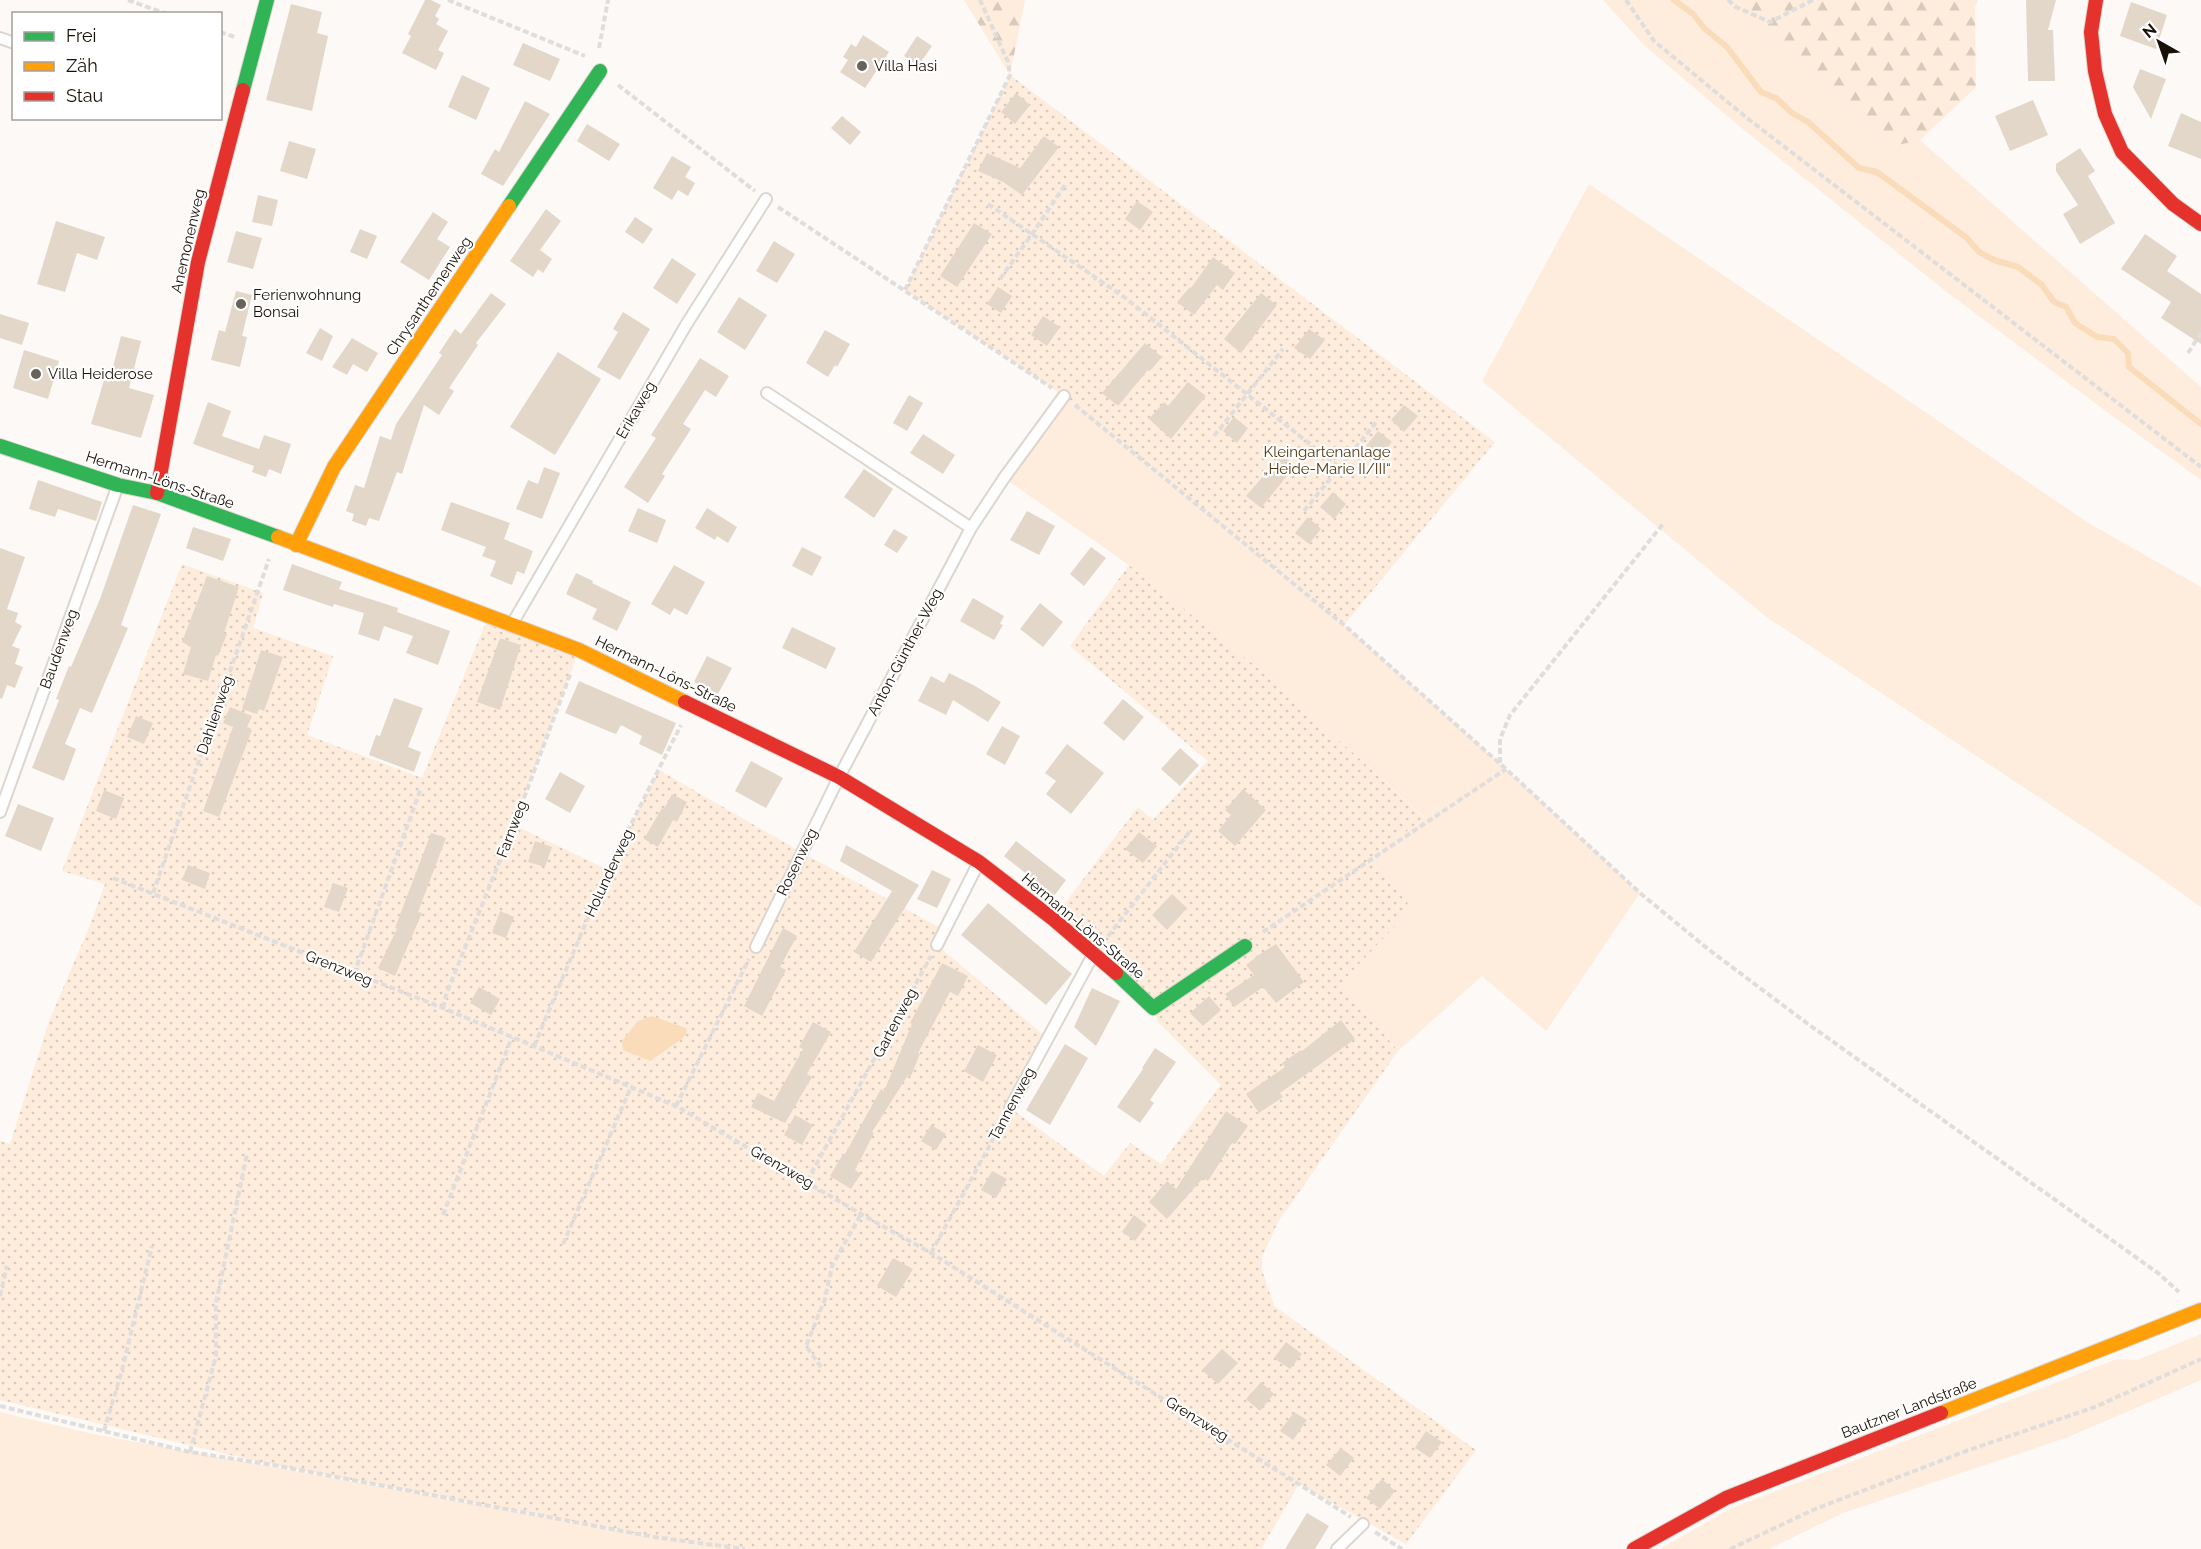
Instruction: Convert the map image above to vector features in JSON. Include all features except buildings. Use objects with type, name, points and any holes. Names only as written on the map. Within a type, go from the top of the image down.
[{"type":"street","name":"Anemonenweg","points":[[157,493],[198,262],[267,0]]},
{"type":"street","points":[[2096,0],[2091,32],[2095,71],[2105,114],[2122,152],[2172,204],[2201,224]]},
{"type":"street","name":"Chrysanthemenweg","points":[[296,545],[334,467],[600,71]]},
{"type":"street","name":"Hermann-Löns-Straße","points":[[0,446],[118,485],[157,493],[579,650],[839,777],[979,862],[1053,919],[1153,1008],[1245,946]]},
{"type":"street","name":"Bautzner Landstraße","points":[[1634,1549],[1726,1498],[2200,1311]]},
{"type":"lane","name":"Erikaweg","points":[[512,624],[686,325],[766,199]]},
{"type":"lane","points":[[767,393],[971,528]]},
{"type":"lane","name":"Anton-Günther-Weg","points":[[839,777],[971,528],[1004,478],[1064,396]]},
{"type":"lane","name":"Baudenweg","points":[[0,812],[118,485]]},
{"type":"lane","name":"Rosenweg","points":[[756,947],[839,777]]},
{"type":"lane","points":[[937,945],[979,862]]},
{"type":"lane","name":"Tannenweg","points":[[1010,1108],[1094,954]]},
{"type":"lane","points":[[1337,1549],[1363,1524]]},
{"type":"path","points":[[128,0],[161,12]]},
{"type":"path","points":[[598,51],[608,0]]},
{"type":"path","points":[[906,290],[1010,75],[1008,62],[980,0]]},
{"type":"path","points":[[1626,0],[1654,41],[1747,118],[2201,467]]},
{"type":"path","points":[[1728,0],[1736,7],[1770,22],[1813,0]]},
{"type":"path","points":[[999,279],[1065,184]]},
{"type":"path","points":[[766,199],[1064,396],[1344,625],[1500,763],[1640,893],[1708,949],[1809,1024],[2158,1272],[2200,1311]]},
{"type":"path","points":[[988,204],[1124,297],[1340,467]]},
{"type":"path","points":[[2188,353],[2201,333]]},
{"type":"path","points":[[1214,436],[1283,350]]},
{"type":"path","points":[[1304,511],[1378,420]]},
{"type":"path","points":[[1500,763],[1500,739],[1510,715],[1663,524]]},
{"type":"path","name":"Dahlienweg","points":[[153,893],[276,537]]},
{"type":"path","name":"Farnweg","points":[[443,1008],[446,995],[514,825],[579,650]]},
{"type":"path","name":"Holunderweg","points":[[534,1046],[608,870],[690,705]]},
{"type":"path","points":[[1245,946],[1282,917],[1506,769]]},
{"type":"path","points":[[354,974],[421,788]]},
{"type":"path","points":[[1094,954],[1191,830]]},
{"type":"path","name":"Grenzweg","points":[[113,878],[443,1008],[676,1106],[931,1253],[1402,1549]]},
{"type":"path","name":"Gartenweg","points":[[807,1181],[937,945]]},
{"type":"path","points":[[676,1106],[756,947]]},
{"type":"path","points":[[443,1215],[512,1037]]},
{"type":"path","points":[[563,1244],[631,1087]]},
{"type":"path","name":"Tannenweg","points":[[931,1253],[1010,1108]]},
{"type":"path","points":[[190,1452],[216,1356],[216,1303],[247,1154]]},
{"type":"path","points":[[821,1367],[806,1346],[825,1299],[832,1266],[861,1214]]},
{"type":"path","points":[[104,1431],[122,1370],[152,1246]]},
{"type":"path","points":[[0,1296],[7,1266]]},
{"type":"path","points":[[1730,1549],[1824,1506],[1966,1451],[2095,1407],[2201,1359]]},
{"type":"path","points":[[0,1407],[190,1452],[654,1537],[745,1549]]},
{"type":"green space","points":[[964,0],[1025,0],[1010,75]]},
{"type":"green space","points":[[1603,0],[1722,0],[1894,146],[1920,140],[2201,387],[2201,480],[1948,293],[1739,126],[1644,45]]},
{"type":"green space","points":[[1722,0],[1978,0],[1975,7],[1976,87],[1920,140],[1894,146]]},
{"type":"green space","name":"Kleingartenanlage „Heide-Marie II/III“","points":[[1010,75],[1495,442],[1344,625],[1064,396],[905,290]]},
{"type":"green space","points":[[1589,184],[2087,522],[2201,587],[2201,907],[1765,616],[1482,381]]},
{"type":"green space","points":[[1064,396],[1344,625],[1506,769],[1640,893],[1546,1031],[1482,976],[1398,1051],[1341,983],[1412,908],[1369,860],[1424,817],[1278,684],[1129,565],[1004,478]]},
{"type":"green space","points":[[182,564],[263,593],[253,628],[333,656],[307,735],[422,778],[489,615],[579,650],[514,825],[608,870],[659,770],[801,852],[944,930],[937,945],[1047,1038],[1010,1108],[1104,1176],[1130,1143],[1161,1164],[1221,1085],[1158,1022],[1153,1008],[1053,919],[1138,807],[1153,820],[1208,761],[1070,646],[1129,565],[1278,684],[1424,818],[1369,860],[1412,908],[1341,983],[1398,1051],[1278,1222],[1262,1257],[1262,1270],[1274,1306],[1476,1450],[1406,1544],[1299,1484],[1261,1549],[745,1549],[654,1537],[273,1465],[0,1400],[0,1141],[10,1144],[49,1021],[105,884],[62,871]]},
{"type":"green space","points":[[2201,1334],[2201,1380],[2068,1437],[1843,1513],[1769,1549],[1660,1549],[1732,1508],[2117,1359],[2137,1360]]},
{"type":"green space","points":[[0,1412],[93,1434],[654,1537],[745,1549],[0,1549]]},
{"type":"shaded area","points":[[652,1016],[686,1028],[687,1031],[683,1038],[650,1061],[623,1050],[622,1041],[638,1021]]},
{"type":"waterway","points":[[1674,0],[1693,14],[1705,29],[1727,47],[1761,92],[1776,98],[1792,113],[1808,122],[1859,168],[1877,172],[1967,238],[1979,252],[1994,260],[2018,267],[2042,285],[2054,302],[2066,307],[2075,323],[2097,337],[2114,339],[2128,353],[2129,367],[2201,424]]},
{"type":"traffic: fast","points":[[243,90],[267,0]]},
{"type":"traffic: fast","points":[[509,206],[600,71]]},
{"type":"traffic: fast","points":[[0,446],[118,485],[157,493],[278,537]]},
{"type":"traffic: fast","points":[[1116,973],[1153,1008],[1245,946]]},
{"type":"traffic: slow","points":[[296,545],[334,467],[509,206]]},
{"type":"traffic: slow","points":[[278,537],[579,650],[685,702]]},
{"type":"traffic: slow","points":[[1941,1413],[2201,1310]]},
{"type":"traffic: jam","points":[[2096,0],[2091,32],[2095,71],[2105,114],[2122,152],[2173,204],[2201,224]]},
{"type":"traffic: jam","points":[[157,493],[198,262],[243,90]]},
{"type":"traffic: jam","points":[[685,702],[839,777],[979,862],[1053,919],[1116,973]]},
{"type":"traffic: jam","points":[[1634,1549],[1726,1498],[1941,1413]]},
{"type":"place","name":"Villa Hasi","points":[[862,66]]},
{"type":"place","name":"Ferienwohnung Bonsai","points":[[241,304]]},
{"type":"place","name":"Villa Heiderose","points":[[36,374]]}]
